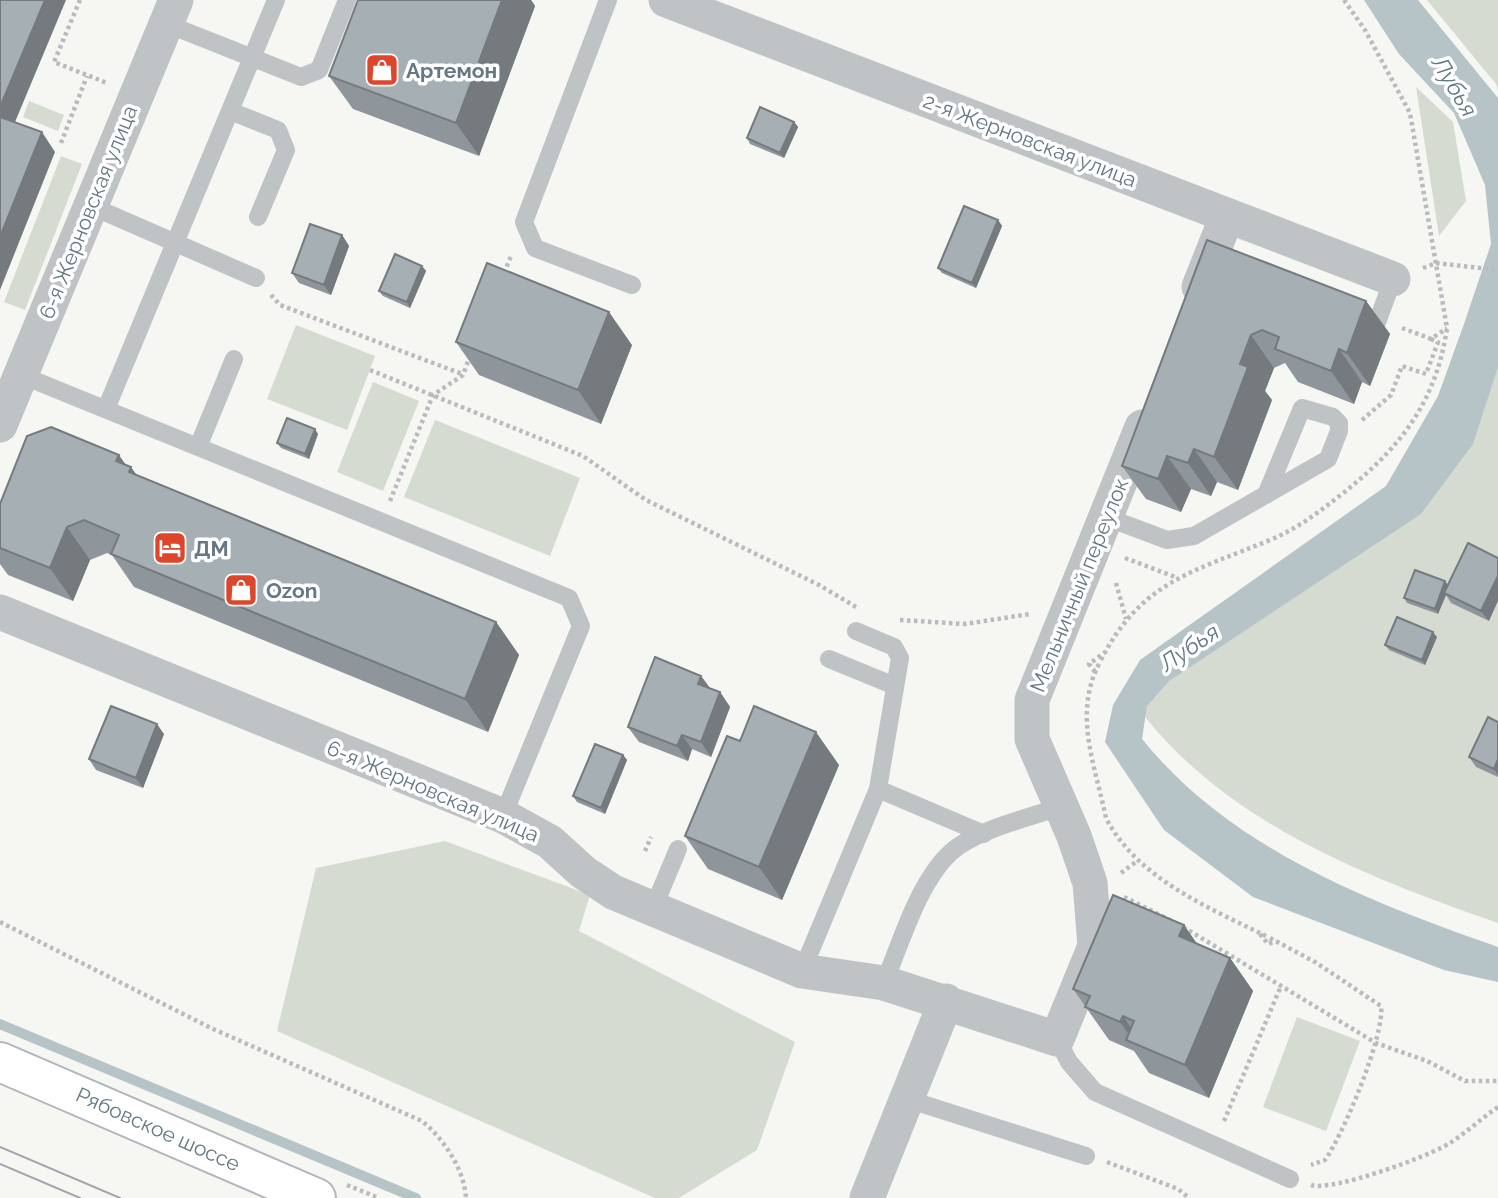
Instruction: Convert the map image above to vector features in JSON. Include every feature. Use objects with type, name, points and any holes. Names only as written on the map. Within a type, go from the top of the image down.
[{"type":"main road","name":"Рябовское шоссе","points":[[0,1062],[316,1198]]},
{"type":"street","name":"2-я Жерновская улица","points":[[666,0],[718,9],[1227,216],[1393,279]]},
{"type":"street","name":"6-я Жерновская улица","points":[[0,425],[171,12]]},
{"type":"street","points":[[1189,311],[1227,216]]},
{"type":"street","name":"Мельничный переулок","points":[[1056,1039],[1095,946],[1090,883],[1032,739],[1032,700],[1153,401]]},
{"type":"street","name":"6-я Жерновская улица","points":[[0,612],[503,816],[550,842],[583,872],[613,892],[802,971],[884,983],[1056,1039]]},
{"type":"street","points":[[867,1198],[946,1001]]},
{"type":"lane","points":[[106,409],[276,0]]},
{"type":"lane","points":[[171,12],[252,58],[301,77],[320,69],[347,0]]},
{"type":"lane","points":[[608,0],[524,222],[535,248],[632,285]]},
{"type":"lane","points":[[230,111],[278,130],[286,150],[258,217]]},
{"type":"lane","points":[[91,206],[256,278]]},
{"type":"lane","points":[[1376,323],[1393,279]]},
{"type":"lane","points":[[198,447],[234,359]]},
{"type":"lane","points":[[21,375],[569,598],[580,626],[503,816]]},
{"type":"lane","points":[[1106,517],[1167,540],[1194,536],[1266,495],[1328,459],[1339,431],[1339,423],[1333,417],[1302,408],[1266,495]]},
{"type":"lane","points":[[802,971],[878,789],[900,658],[894,647],[856,631]]},
{"type":"lane","points":[[829,659],[895,686]]},
{"type":"lane","points":[[878,789],[984,834]]},
{"type":"lane","points":[[884,983],[922,893],[951,853],[984,834],[1060,807]]},
{"type":"lane","points":[[653,909],[678,849]]},
{"type":"lane","points":[[1056,1039],[1069,1062],[1095,1093],[1290,1178]]},
{"type":"lane","points":[[907,1100],[1086,1156]]},
{"type":"path","points":[[80,0],[54,62],[137,95]]},
{"type":"path","points":[[1344,0],[1371,41],[1410,113],[1436,263]]},
{"type":"path","points":[[61,144],[87,76]]},
{"type":"path","points":[[499,286],[524,222]]},
{"type":"path","points":[[1393,279],[1436,263],[1498,270]]},
{"type":"path","points":[[256,278],[280,305],[463,375]]},
{"type":"path","points":[[1339,431],[1361,421],[1391,395],[1402,366],[1426,374],[1438,342],[1376,323]]},
{"type":"path","points":[[1432,339],[1447,328]]},
{"type":"path","points":[[382,522],[433,395],[463,375],[473,349]]},
{"type":"path","points":[[370,370],[583,456],[646,500],[819,585],[865,612]]},
{"type":"path","points":[[1129,559],[1178,578]]},
{"type":"path","points":[[889,620],[965,624],[1069,608]]},
{"type":"path","points":[[1095,672],[1089,664],[1105,652]]},
{"type":"path","points":[[1099,664],[1088,683],[1085,716],[1106,818],[1113,832],[1137,861],[1164,880],[1211,909],[1315,962],[1381,1006],[1382,1015],[1376,1043],[1331,1151],[1319,1165],[1309,1165],[1290,1178]]},
{"type":"path","points":[[645,851],[651,837]]},
{"type":"path","points":[[1120,895],[1150,908],[1376,1043],[1427,1061],[1465,1081],[1498,1081]]},
{"type":"path","points":[[0,922],[213,1029],[422,1121],[440,1136],[465,1185],[466,1198]]},
{"type":"path","points":[[1265,936],[1265,943],[1276,942]]},
{"type":"path","points":[[1214,1145],[1281,986]]},
{"type":"path","points":[[1290,1178],[1318,1188],[1354,1181],[1449,1144],[1498,1107]]},
{"type":"path","points":[[1086,1156],[1178,1189],[1189,1198]]},
{"type":"shaded area","points":[[1427,0],[1498,0],[1498,91],[1496,84]]},
{"type":"shaded area","points":[[1416,87],[1453,122],[1466,201],[1439,236]]},
{"type":"shaded area","points":[[29,101],[64,115],[58,131],[23,117]]},
{"type":"shaded area","points":[[61,156],[82,164],[25,310],[4,302]]},
{"type":"shaded area","points":[[296,325],[375,356],[347,430],[267,399]]},
{"type":"shaded area","points":[[1498,343],[1498,923],[1353,867],[1261,818],[1219,789],[1180,755],[1145,717],[1149,684],[1348,540]]},
{"type":"shaded area","points":[[373,382],[419,401],[383,491],[337,472]]},
{"type":"shaded area","points":[[435,420],[580,478],[550,556],[404,497]]},
{"type":"shaded area","points":[[445,841],[590,895],[579,931],[795,1042],[757,1150],[679,1198],[655,1198],[277,1031],[316,868]]},
{"type":"shaded area","points":[[1297,1017],[1360,1041],[1326,1131],[1263,1107]]},
{"type":"water","name":"Лубья","points":[[1364,0],[1418,0],[1498,98],[1498,367],[1473,444],[1421,514],[1169,681],[1147,706],[1142,739],[1178,778],[1217,812],[1260,841],[1352,890],[1400,911],[1498,947],[1498,982],[1444,970],[1253,897],[1164,830],[1105,742],[1113,705],[1140,660],[1386,486],[1438,396],[1464,324],[1491,244],[1485,185],[1454,113],[1399,54]]},
{"type":"building","points":[[0,0],[45,0],[0,107]]},
{"type":"building","points":[[358,0],[502,0],[456,123],[329,76]]},
{"type":"building","points":[[760,107],[794,122],[780,153],[747,138]]},
{"type":"building","points":[[0,117],[42,132],[0,237]]},
{"type":"building","points":[[964,206],[998,220],[972,283],[938,268]]},
{"type":"building","points":[[310,224],[342,235],[324,285],[292,273]]},
{"type":"building","points":[[1207,240],[1366,301],[1347,353],[1339,349],[1331,371],[1275,349],[1279,337],[1262,330],[1251,335],[1240,364],[1248,367],[1214,457],[1194,449],[1188,463],[1167,456],[1158,479],[1122,466]]},
{"type":"building","points":[[395,254],[422,266],[407,302],[379,291]]},
{"type":"building","points":[[487,263],[609,312],[578,390],[456,342]]},
{"type":"building","points":[[287,418],[315,429],[305,454],[277,443]]},
{"type":"building","points":[[51,427],[119,455],[116,461],[131,467],[129,472],[496,622],[465,699],[111,554],[119,535],[84,520],[67,527],[50,568],[0,548],[0,504],[27,436]]},
{"type":"building","points":[[1468,543],[1498,558],[1498,576],[1481,611],[1444,593]]},
{"type":"building","points":[[1415,570],[1445,581],[1435,609],[1404,598]]},
{"type":"building","points":[[1397,617],[1433,632],[1422,660],[1385,645]]},
{"type":"building","points":[[655,657],[701,676],[698,684],[720,692],[701,742],[682,735],[677,746],[628,727]]},
{"type":"building","points":[[111,706],[157,724],[136,778],[89,759]]},
{"type":"building","points":[[754,706],[816,732],[759,867],[685,836],[727,736],[740,741]]},
{"type":"building","points":[[1488,717],[1498,722],[1498,759],[1494,769],[1469,757]]},
{"type":"building","points":[[595,744],[623,755],[601,808],[573,796]]},
{"type":"building","points":[[1113,895],[1184,925],[1179,936],[1230,958],[1185,1065],[1126,1040],[1134,1021],[1123,1016],[1120,1022],[1085,1007],[1090,996],[1073,989]]},
{"type":"waterway","points":[[0,1024],[416,1198]]},
{"type":"tram line","points":[[0,1147],[120,1198]]},
{"type":"tram line","points":[[0,1164],[80,1198]]},
{"type":"place","name":"Артемон","points":[[382,70]]},
{"type":"place","name":"ДМ","points":[[170,548]]},
{"type":"place","name":"Ozon","points":[[241,590]]}]
